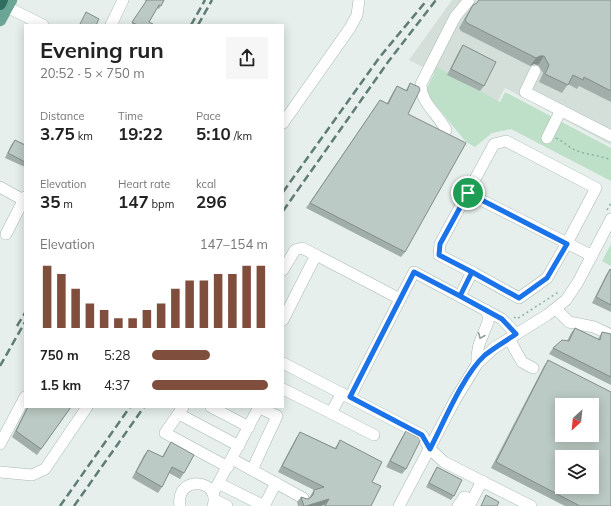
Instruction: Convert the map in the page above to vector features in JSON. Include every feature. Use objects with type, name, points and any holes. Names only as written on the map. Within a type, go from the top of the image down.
[{"type":"main road","points":[[0,20],[5,3]]},
{"type":"street","points":[[111,24],[123,0]]},
{"type":"street","points":[[284,122],[350,28],[357,15],[359,0]]},
{"type":"street","points":[[446,130],[441,120],[423,99],[421,84],[455,17],[469,0]]},
{"type":"street","points":[[5,3],[41,24]]},
{"type":"street","points":[[535,71],[525,92],[611,136]]},
{"type":"street","points":[[547,138],[561,110]]},
{"type":"street","points":[[506,141],[596,188],[567,244],[547,278],[519,298],[439,255],[440,244],[468,193],[494,144],[506,141]]},
{"type":"street","points":[[0,187],[24,199]]},
{"type":"street","points":[[468,193],[592,256]]},
{"type":"street","points":[[6,234],[24,201]]},
{"type":"street","points":[[404,504],[455,400],[477,364],[485,356],[556,309],[573,291],[592,256],[608,217]]},
{"type":"street","points":[[284,268],[295,250],[302,248],[400,299]]},
{"type":"street","points":[[284,318],[316,255]]},
{"type":"street","points":[[332,413],[346,395],[414,272],[502,319],[513,337],[522,362],[533,368]]},
{"type":"street","points":[[460,296],[472,272]]},
{"type":"street","points":[[556,309],[569,322],[594,327],[611,335]]},
{"type":"street","points":[[477,364],[476,352],[489,318],[486,310]]},
{"type":"street","points":[[284,364],[422,435],[430,449],[444,462],[531,506]]},
{"type":"street","points":[[284,389],[374,435]]},
{"type":"street","points":[[0,444],[24,399]]},
{"type":"street","points":[[0,472],[32,475],[45,469],[86,408]]},
{"type":"street","points":[[213,408],[249,427]]},
{"type":"street","points":[[215,496],[258,408]]},
{"type":"street","points":[[252,470],[277,416],[261,408]]},
{"type":"street","points":[[239,446],[181,410],[165,433],[230,463],[252,470],[303,498]]},
{"type":"street","points":[[458,506],[464,497],[471,503],[482,481]]},
{"type":"street","points":[[180,506],[179,497],[184,488],[195,483],[206,485],[215,496],[227,506]]},
{"type":"street","points":[[215,496],[264,506],[276,483]]},
{"type":"path","points":[[547,138],[559,140],[574,150],[600,155],[611,160]]},
{"type":"path","points":[[608,217],[611,203]]},
{"type":"path","points":[[510,315],[517,319],[560,291],[564,286]]},
{"type":"shaded area","points":[[452,0],[611,0],[611,145],[505,88],[496,104],[409,60]]},
{"type":"green space","points":[[437,67],[500,102],[505,92],[611,148],[611,181],[511,129],[492,133],[475,147],[466,142],[425,92]]},
{"type":"green space","points":[[611,244],[611,266],[602,261]]},
{"type":"building","points":[[147,0],[164,0],[161,6],[159,5],[149,22],[153,24],[135,24],[132,22]]},
{"type":"building","points":[[479,0],[611,0],[611,91],[584,77],[583,80],[573,75],[568,85],[545,74],[549,65],[544,56],[536,58],[467,23],[465,20],[473,5]]},
{"type":"building","points":[[86,12],[99,19],[96,24],[80,24]]},
{"type":"building","points":[[463,45],[496,62],[484,86],[451,69]]},
{"type":"building","points":[[410,83],[419,87],[420,90],[408,114],[466,143],[405,252],[310,203],[380,100],[388,104],[397,86],[407,91]]},
{"type":"building","points":[[15,140],[24,144],[24,161],[8,153]]},
{"type":"building","points":[[610,269],[611,270],[611,305],[596,297]]},
{"type":"building","points":[[575,328],[600,340],[602,332],[611,334],[611,377],[553,348],[562,340],[569,341]]},
{"type":"building","points":[[548,360],[611,392],[611,506],[580,506],[557,494],[599,494],[599,450],[555,450],[555,493],[496,462]]},
{"type":"building","points":[[28,408],[70,408],[41,449],[16,431]]},
{"type":"building","points":[[406,431],[421,439],[406,469],[390,461]]},
{"type":"building","points":[[300,432],[336,449],[340,440],[382,462],[372,482],[381,486],[371,506],[325,506],[329,499],[304,506],[301,497],[307,499],[310,498],[313,495],[314,490],[324,487],[282,466]]},
{"type":"building","points":[[171,442],[194,455],[184,473],[172,467],[162,487],[136,472],[148,450],[163,457]]},
{"type":"building","points":[[437,467],[462,480],[454,496],[429,483]]},
{"type":"building","points":[[486,495],[499,502],[497,506],[481,506]]},
{"type":"railway","points":[[192,24],[205,0]]},
{"type":"railway","points":[[199,24],[212,0]]},
{"type":"railway","points":[[284,191],[379,58],[427,0]]},
{"type":"railway","points":[[284,210],[388,62],[436,0]]},
{"type":"railway","points":[[17,326],[24,315]]},
{"type":"railway","points":[[0,366],[24,324]]},
{"type":"railway","points":[[60,506],[129,408]]},
{"type":"railway","points":[[74,506],[143,408]]},
{"type":"route","points":[[468,193],[440,244],[439,255],[472,272],[460,296],[414,272],[350,397],[370,406],[422,435],[430,449],[455,400],[477,364],[494,348],[516,334],[509,324],[502,319],[460,296],[462,291],[472,272],[519,298],[547,278],[567,244],[468,193]]}]
